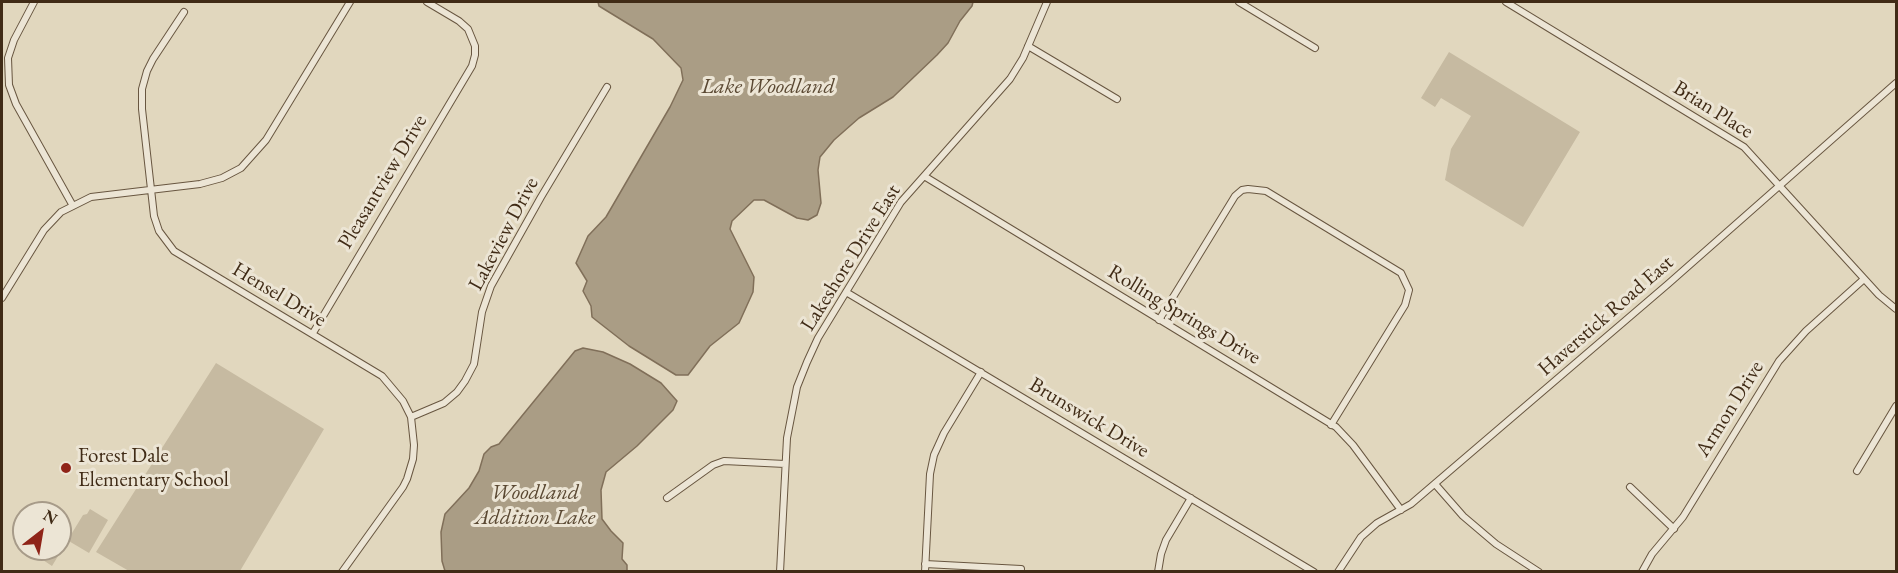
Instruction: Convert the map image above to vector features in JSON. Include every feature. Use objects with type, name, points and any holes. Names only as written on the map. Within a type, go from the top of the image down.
[{"type":"street","points":[[34,2],[14,40],[8,58],[9,85],[16,104],[73,206]]},
{"type":"street","points":[[2,298],[44,230],[61,213],[73,206],[92,197],[200,184],[222,178],[241,168],[266,140],[350,2]]},
{"type":"street","name":"Pleasantview Drive","points":[[313,333],[472,66],[475,55],[473,37],[464,25],[427,2]]},
{"type":"street","name":"Lakeshore Drive East","points":[[780,572],[785,464],[790,416],[797,387],[818,339],[896,209],[1011,79],[1047,2]]},
{"type":"street","points":[[1239,2],[1315,48]]},
{"type":"street","name":"Brian Place","points":[[1508,2],[1744,147],[1879,295],[1896,309]]},
{"type":"street","name":"Hensel Drive","points":[[184,12],[153,59],[142,89],[142,109],[154,216],[159,231],[174,251],[382,376],[396,391],[411,417]]},
{"type":"street","points":[[1028,46],[1117,99]]},
{"type":"street","name":"Haverstick Road East","points":[[1338,572],[1361,537],[1377,523],[1401,510],[1434,484],[1780,187],[1896,83]]},
{"type":"street","name":"Lakeview Drive","points":[[411,417],[444,403],[457,392],[465,381],[474,364],[482,312],[490,286],[608,87]]},
{"type":"street","name":"Rolling Springs Drive","points":[[924,176],[1331,425],[1353,445],[1401,510]]},
{"type":"street","points":[[1159,320],[1235,196],[1242,190],[1266,190],[1401,273],[1409,290],[1405,305],[1331,425]]},
{"type":"street","name":"Armon Drive","points":[[1642,572],[1652,554],[1674,529],[1779,361],[1806,331],[1864,279]]},
{"type":"street","name":"Brunswick Drive","points":[[846,292],[1314,572]]},
{"type":"street","points":[[981,372],[944,433],[934,455],[930,474],[925,568],[1021,569]]},
{"type":"street","points":[[1857,471],[1896,406]]},
{"type":"street","points":[[342,572],[403,488],[413,459],[411,417]]},
{"type":"street","points":[[667,498],[713,465],[724,462],[785,464]]},
{"type":"street","points":[[1434,484],[1463,516],[1496,544],[1539,572]]},
{"type":"street","points":[[1630,487],[1674,529]]},
{"type":"street","points":[[1158,572],[1166,540],[1191,498]]},
{"type":"shaded area","points":[[1449,52],[1580,132],[1523,227],[1445,180],[1451,149],[1471,116],[1441,98],[1435,107],[1421,98]]},
{"type":"shaded area","points":[[216,363],[324,429],[240,571],[129,571],[96,552]]},
{"type":"shaded area","points":[[90,509],[108,520],[89,553],[72,543],[72,533],[83,515],[87,514]]},
{"type":"shaded area","points":[[44,561],[55,561],[52,566]]},
{"type":"water","name":"Lake Woodland","points":[[598,2],[973,2],[948,43],[937,55],[893,97],[859,118],[834,140],[820,157],[818,170],[821,203],[817,215],[808,220],[797,218],[764,200],[754,200],[732,221],[730,229],[754,277],[753,292],[739,323],[710,346],[688,375],[676,375],[629,346],[592,317],[591,306],[583,291],[587,281],[576,263],[588,236],[606,217],[670,107],[683,80],[681,68],[653,39],[599,6]]},
{"type":"water","name":"Woodland Addition Lake","points":[[583,348],[603,352],[630,364],[661,383],[677,401],[673,410],[637,446],[606,472],[601,490],[602,519],[623,543],[622,559],[627,565],[627,571],[445,571],[442,561],[441,532],[445,514],[469,488],[479,471],[484,454],[491,447],[499,444],[575,351]]},
{"type":"place","name":"Forest Dale Elementary School","points":[[66,468]]}]
